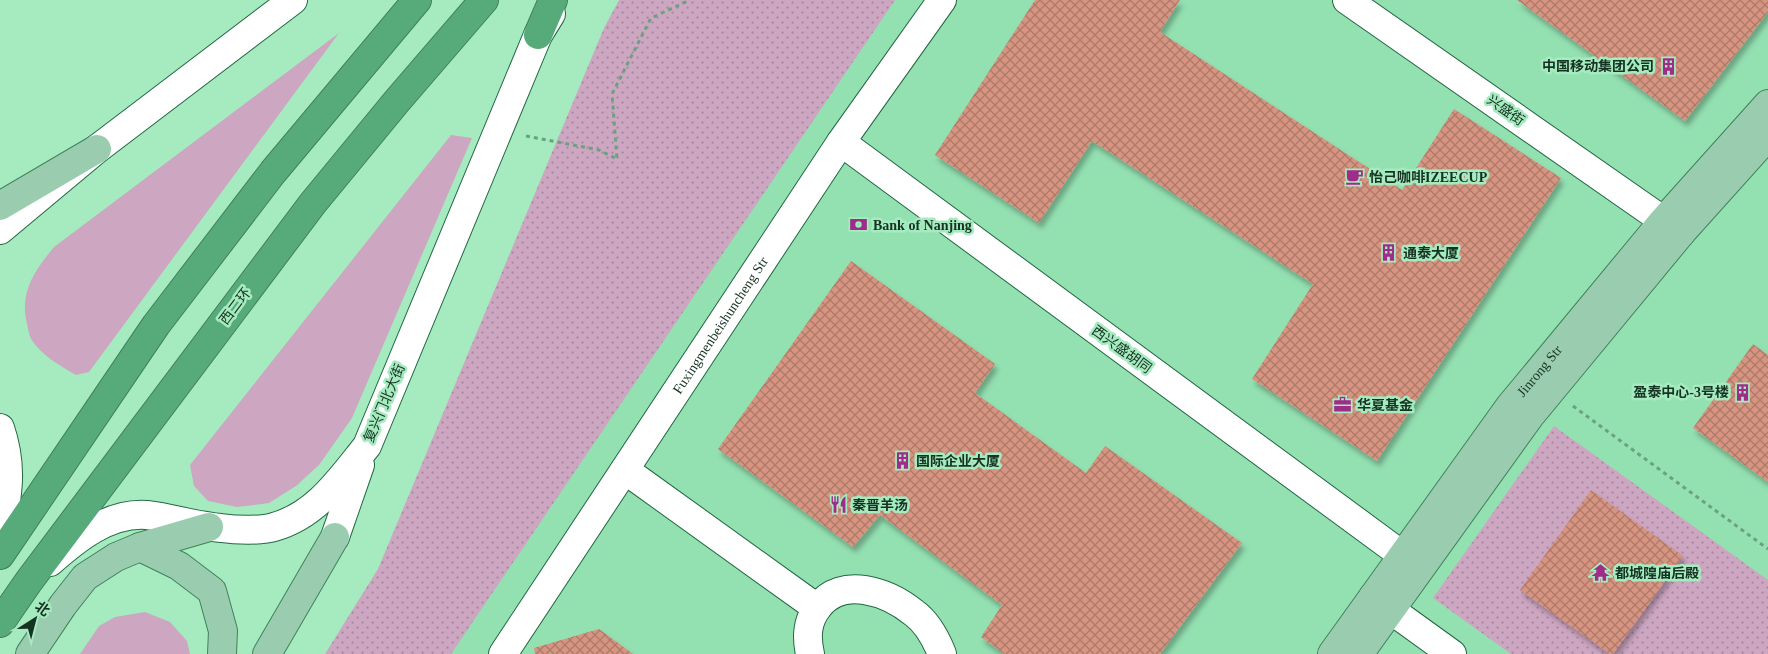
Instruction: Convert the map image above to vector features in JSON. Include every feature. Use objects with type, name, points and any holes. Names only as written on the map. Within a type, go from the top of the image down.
[{"type":"highway","points":[[0,555],[156,325],[273,172],[417,0]]},
{"type":"highway","name":"西二环","points":[[0,623],[29,581],[313,203],[484,0]]},
{"type":"highway","points":[[538,35],[553,0]]},
{"type":"main road","name":"Jinrong Str","points":[[1332,654],[1382,603],[1402,556],[1510,406],[1673,227],[1768,104]]},
{"type":"main road","points":[[1359,654],[1382,603],[1530,416],[1552,391],[1673,227],[1768,136]]},
{"type":"main road","points":[[0,206],[97,149]]},
{"type":"main road","points":[[30,654],[63,605],[85,577],[116,557],[140,547],[209,527]]},
{"type":"main road","points":[[267,654],[335,537]]},
{"type":"main road","points":[[140,547],[179,566],[212,591],[223,631],[222,654]]},
{"type":"street","points":[[0,230],[97,149],[293,0]]},
{"type":"street","name":"复兴门北大街","points":[[29,581],[71,543],[88,532],[118,518],[145,515],[234,530],[274,528],[300,515],[328,495],[367,446],[538,35],[560,0]]},
{"type":"street","name":"Fuxingmenbeishuncheng Str","points":[[502,654],[841,142],[942,0]]},
{"type":"street","name":"兴盛街","points":[[1347,0],[1673,227]]},
{"type":"street","name":"西兴盛胡同","points":[[841,142],[1402,556]]},
{"type":"street","points":[[0,428],[5,443],[9,469],[8,491],[0,538]]},
{"type":"street","points":[[335,537],[367,446]]},
{"type":"street","points":[[625,470],[817,608]]},
{"type":"street","points":[[810,654],[807,631],[817,608],[824,599],[836,591],[848,589],[866,590],[882,594],[915,613],[927,626],[942,654]]},
{"type":"street","points":[[1382,603],[1452,654]]},
{"type":"path","points":[[522,144],[526,135],[599,150],[617,159],[612,94],[651,18],[690,0]]},
{"type":"path","points":[[1552,391],[1768,549]]},
{"type":"shaded area","points":[[619,0],[895,0],[451,654],[325,654],[378,569],[604,28]]},
{"type":"shaded area","points":[[873,0],[1768,0],[1768,654],[381,654]]},
{"type":"shaded area","points":[[339,33],[89,372],[76,375],[45,355],[31,339],[25,312],[25,302],[30,282],[54,247]]},
{"type":"shaded area","points":[[451,135],[472,138],[352,418],[319,465],[296,486],[269,503],[237,507],[208,501],[194,486],[190,465]]},
{"type":"shaded area","points":[[1554,426],[1768,580],[1768,654],[1511,654],[1433,598]]},
{"type":"shaded area","points":[[145,612],[170,622],[187,641],[190,654],[80,654],[99,626],[115,617]]},
{"type":"building","name":"通泰大厦","points":[[1035,0],[1180,0],[1160,32],[1402,190],[1454,109],[1561,178],[1377,461],[1252,379],[1313,284],[1092,141],[1039,223],[935,155]]},
{"type":"building","name":"中国移动集团公司","points":[[1517,0],[1768,0],[1768,12],[1685,121]]},
{"type":"building","name":"国际企业大厦","points":[[851,261],[995,364],[975,393],[1086,473],[1105,446],[1242,543],[1160,654],[1004,654],[981,637],[1002,605],[880,515],[853,547],[718,449]]},
{"type":"building","name":"盈泰中心-3号楼","points":[[1753,344],[1768,355],[1768,482],[1693,428]]},
{"type":"building","name":"都城隍庙后殿","points":[[1591,490],[1683,556],[1613,654],[1610,654],[1520,590]]},
{"type":"building","points":[[599,629],[633,654],[535,654],[534,648]]},
{"type":"place","name":"中国移动集团公司","points":[[1668,66]]},
{"type":"place","name":"怡己咖啡IZEECUP","points":[[1355,177]]},
{"type":"place","name":"Bank of Nanjing","points":[[859,225]]},
{"type":"place","name":"通泰大厦","points":[[1389,253]]},
{"type":"place","name":"盈泰中心-3号楼","points":[[1743,392]]},
{"type":"place","name":"华夏基金","points":[[1343,405]]},
{"type":"place","name":"国际企业大厦","points":[[902,461]]},
{"type":"place","name":"秦晋羊汤","points":[[838,505]]},
{"type":"place","name":"都城隍庙后殿","points":[[1601,573]]}]
